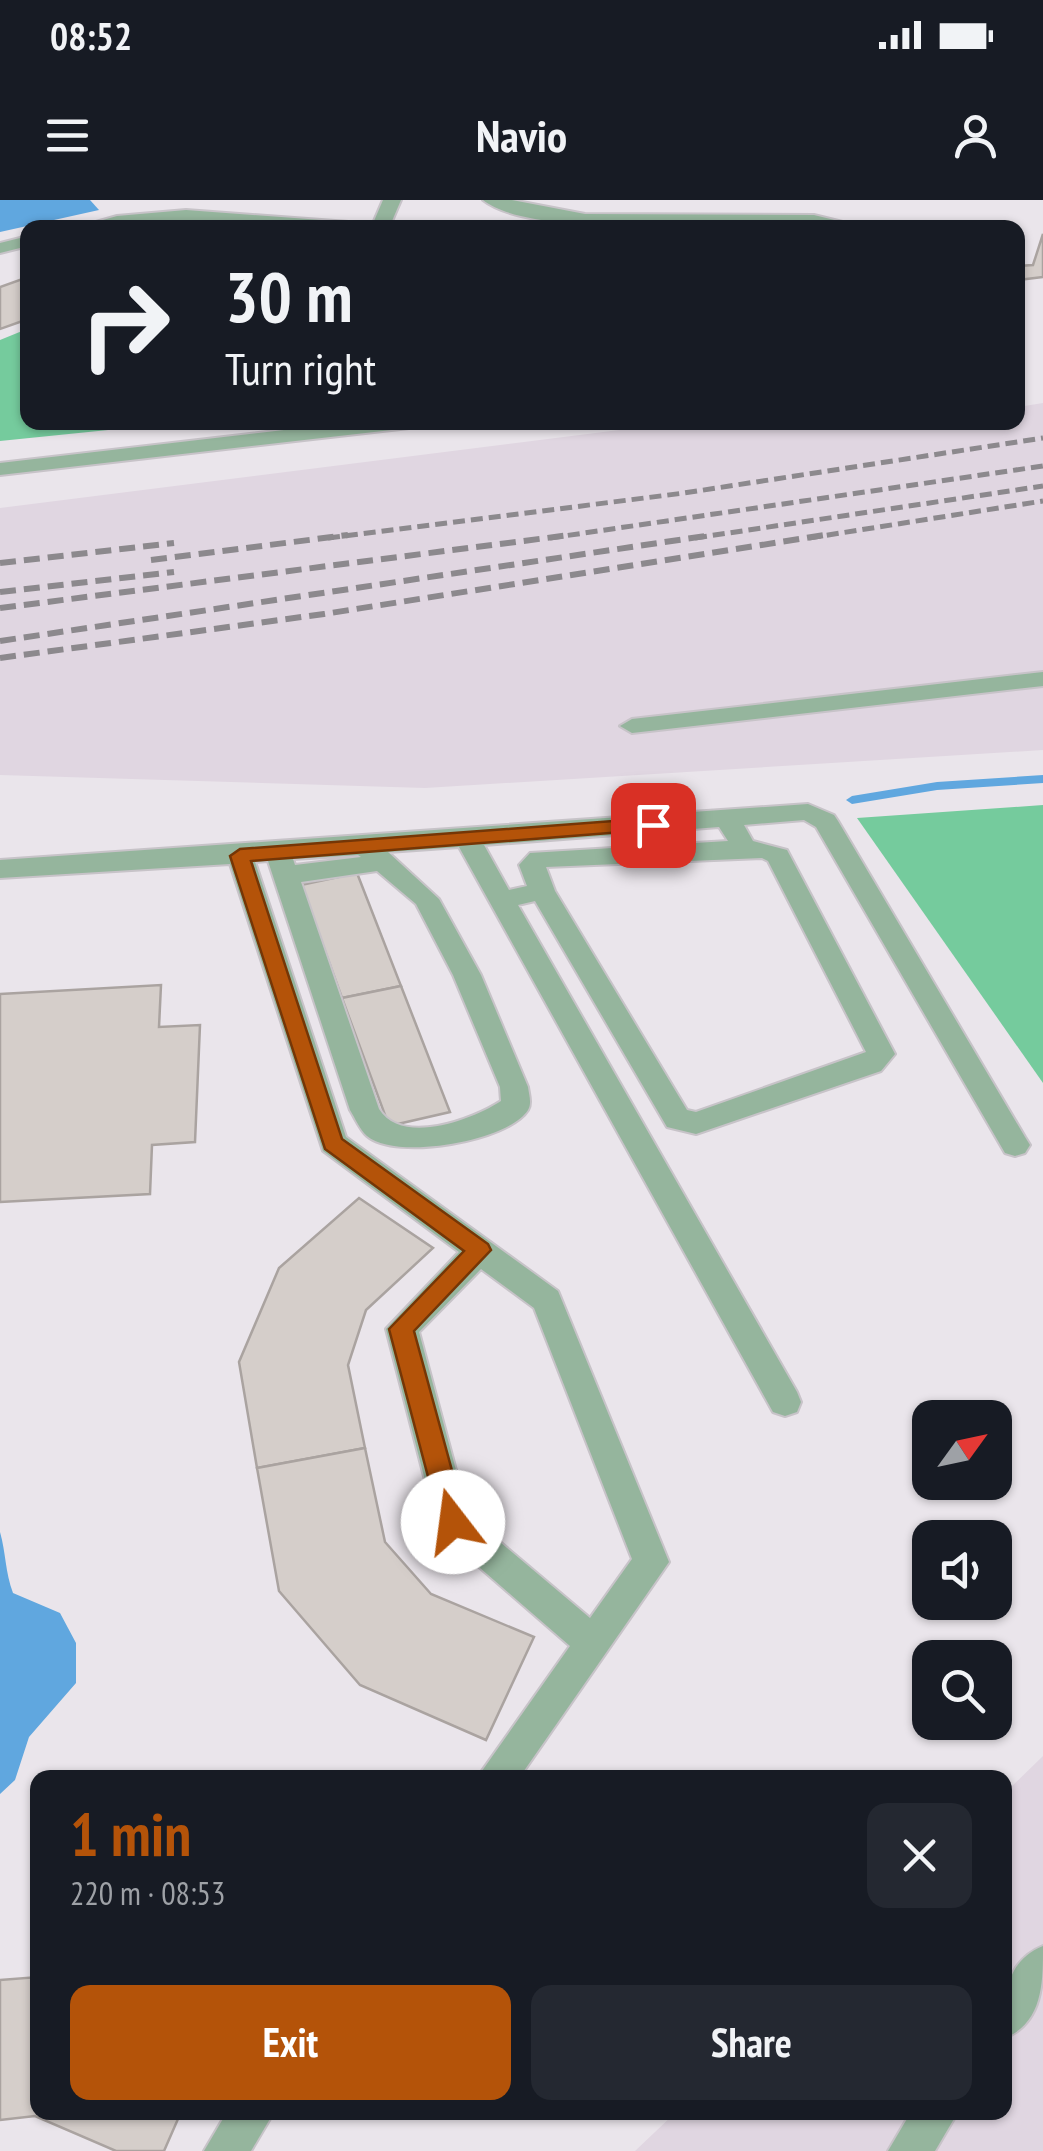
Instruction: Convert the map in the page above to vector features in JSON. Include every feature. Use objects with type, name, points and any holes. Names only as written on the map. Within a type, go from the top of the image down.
[{"type":"street","points":[[492,200],[569,214],[639,215],[748,202],[794,206],[835,220]]},
{"type":"street","points":[[113,220],[196,220]]},
{"type":"street","points":[[138,454],[152,430]]},
{"type":"street","points":[[0,469],[138,454],[284,430]]},
{"type":"street","points":[[632,726],[1043,679]]},
{"type":"street","points":[[0,868],[240,856],[282,864],[468,838],[808,812],[825,821],[1015,1145]]},
{"type":"street","points":[[728,820],[745,849]]},
{"type":"street","points":[[468,838],[785,1402]]},
{"type":"street","points":[[745,849],[767,850],[778,856],[881,1054],[870,1064],[696,1123],[677,1119],[542,891],[532,865],[539,859],[745,849]]},
{"type":"street","points":[[282,864],[365,1110],[379,1131],[408,1140],[496,1120],[516,1105],[514,1087],[467,975],[426,899],[374,854]]},
{"type":"street","points":[[240,856],[333,1143],[547,1300],[651,1562],[502,1770]]},
{"type":"street","points":[[503,900],[542,891]]},
{"type":"street","points":[[608,1089],[652,1076]]},
{"type":"street","points":[[480,1250],[402,1329],[453,1522],[593,1643]]},
{"type":"street","points":[[1012,2008],[1043,1966]]},
{"type":"street","points":[[225,2151],[247,2120]]},
{"type":"street","points":[[909,2151],[931,2120]]},
{"type":"shaded area","points":[[1043,403],[1043,750],[425,788],[0,775],[0,508],[619,430],[1025,430],[1025,406]]},
{"type":"shaded area","points":[[1043,1756],[1043,2151],[635,2151],[668,2120],[1012,2120],[1012,1786]]},
{"type":"green space","points":[[20,332],[20,430],[108,430],[0,441],[0,340]]},
{"type":"green space","points":[[1043,805],[1043,1083],[857,818]]},
{"type":"water","points":[[0,200],[90,200],[99,210],[54,220],[20,220],[20,228],[0,232]]},
{"type":"water","points":[[0,1532],[13,1593],[60,1613],[76,1643],[76,1683],[29,1737],[15,1780],[0,1794]]},
{"type":"building","points":[[1043,234],[1043,277],[1025,279],[1025,266],[1033,265]]},
{"type":"building","points":[[20,280],[20,322],[0,329],[0,287]]},
{"type":"building","points":[[357,873],[401,986],[342,998],[301,885]]},
{"type":"building","points":[[161,985],[159,1027],[200,1025],[195,1142],[152,1145],[150,1194],[0,1202],[0,994]]},
{"type":"building","points":[[401,986],[450,1112],[389,1126],[342,998]]},
{"type":"building","points":[[359,1198],[433,1248],[366,1310],[348,1365],[365,1448],[257,1468],[239,1362],[279,1268]]},
{"type":"building","points":[[365,1448],[385,1542],[431,1594],[534,1637],[486,1740],[360,1685],[279,1591],[257,1468]]},
{"type":"building","points":[[30,1978],[30,2117],[0,2120],[0,1980]]},
{"type":"building","points":[[44,2120],[178,2120],[164,2151],[116,2151]]},
{"type":"waterway","points":[[852,800],[937,786],[1043,779]]},
{"type":"railway","points":[[328,538],[684,493],[1043,438]]},
{"type":"railway","points":[[550,538],[1043,466]]},
{"type":"railway","points":[[695,538],[1043,486]]},
{"type":"railway","points":[[809,538],[1043,501]]},
{"type":"railway","points":[[151,560],[348,535]]},
{"type":"railway","points":[[0,608],[570,535]]},
{"type":"railway","points":[[0,641],[712,535]]},
{"type":"railway","points":[[0,658],[324,614],[825,535]]},
{"type":"railway","points":[[0,563],[174,543]]},
{"type":"railway","points":[[0,592],[174,572]]},
{"type":"route","points":[[453,1522],[402,1329],[480,1250],[333,1143],[240,856],[653,825]]}]
